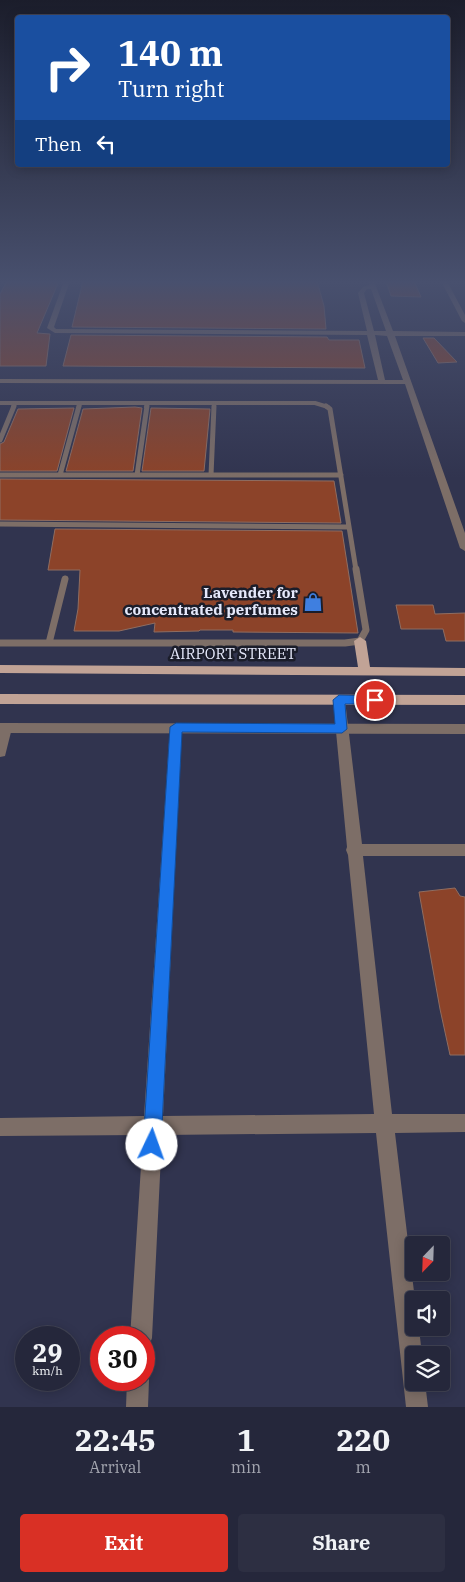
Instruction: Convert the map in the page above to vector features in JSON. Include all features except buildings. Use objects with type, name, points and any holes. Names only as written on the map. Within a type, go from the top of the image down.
[{"type":"main road","points":[[360,641],[365,671]]},
{"type":"main road","name":"AIRPORT STREET","points":[[0,669],[465,672]]},
{"type":"main road","points":[[0,699],[465,700]]},
{"type":"street","points":[[374,347],[382,382]]},
{"type":"street","points":[[395,347],[465,548]]},
{"type":"street","points":[[0,381],[408,382]]},
{"type":"street","points":[[339,700],[353,850],[410,1346]]},
{"type":"street","points":[[142,1326],[176,727]]},
{"type":"street","points":[[0,752],[3,728],[465,729]]},
{"type":"street","points":[[353,850],[465,850]]},
{"type":"street","points":[[0,1127],[465,1123]]},
{"type":"street","points":[[137,1407],[138,1391]]},
{"type":"street","points":[[415,1391],[417,1407]]},
{"type":"lane","points":[[0,403],[315,403],[327,406],[330,409],[366,630],[360,641],[345,643],[0,643]]},
{"type":"lane","points":[[0,440],[15,403]]},
{"type":"lane","points":[[60,475],[80,403]]},
{"type":"lane","points":[[137,475],[148,403]]},
{"type":"lane","points":[[211,475],[214,403]]},
{"type":"lane","points":[[0,475],[341,475]]},
{"type":"lane","points":[[0,524],[349,527]]},
{"type":"lane","points":[[49,643],[65,579]]},
{"type":"place","name":"Lavender for concentrated perfumes","points":[[313,602]]},
{"type":"route","points":[[152,1145],[176,727],[342,729],[339,700],[375,700]]}]
